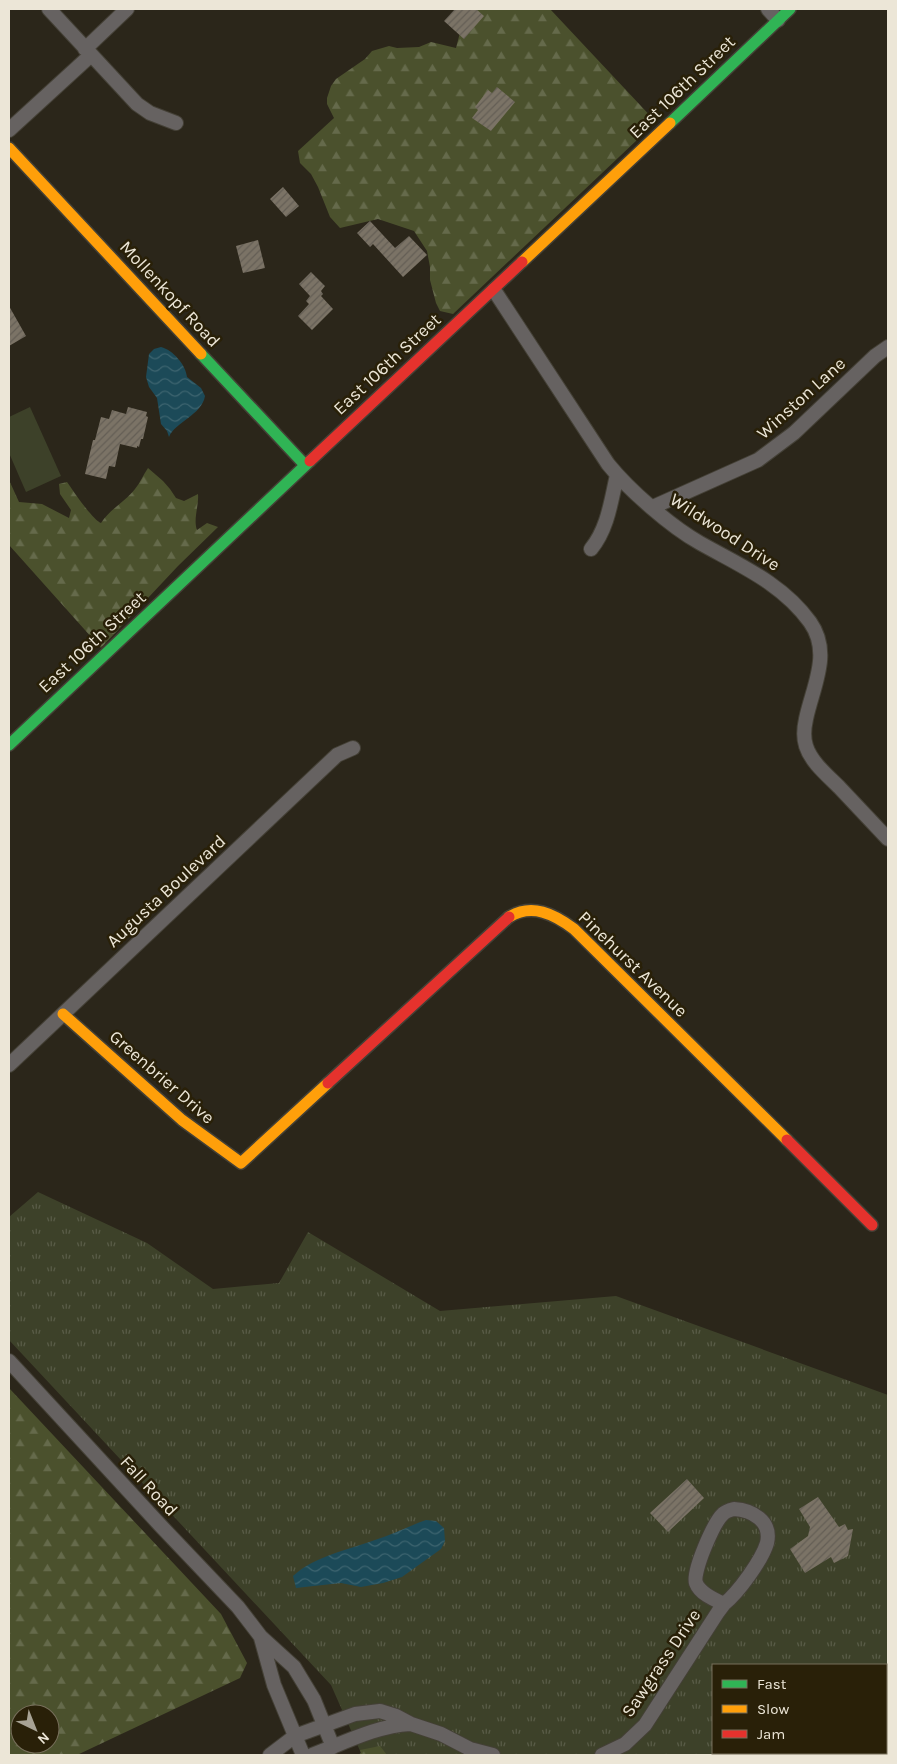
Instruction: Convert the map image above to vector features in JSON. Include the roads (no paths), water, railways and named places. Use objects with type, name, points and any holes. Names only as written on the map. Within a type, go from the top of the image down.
[{"type":"street","points":[[49,9],[144,110],[176,123]]},
{"type":"street","points":[[9,130],[88,52],[127,9]]},
{"type":"street","points":[[768,9],[778,20]]},
{"type":"street","name":"East 106th Street","points":[[9,745],[790,9]]},
{"type":"street","name":"Mollenkopf Road","points":[[9,148],[305,465]]},
{"type":"street","name":"Wildwood Drive","points":[[494,290],[602,456],[617,475],[672,524],[698,542],[761,576],[784,595],[809,620],[819,642],[821,666],[804,728],[806,745],[815,762],[888,839]]},
{"type":"street","name":"Winston Lane","points":[[653,507],[732,473],[765,455],[794,433],[874,356],[888,347]]},
{"type":"street","points":[[591,548],[604,527],[617,475]]},
{"type":"street","name":"Augusta Boulevard","points":[[9,1065],[337,755],[353,748]]},
{"type":"street","name":"Pinehurst Avenue","points":[[241,1163],[510,916],[528,909],[554,915],[574,929],[872,1225]]},
{"type":"street","name":"Greenbrier Drive","points":[[63,1014],[182,1120],[241,1163]]},
{"type":"street","name":"Fall Road","points":[[9,1361],[160,1526],[238,1607],[261,1637],[294,1667],[314,1700],[333,1747]]},
{"type":"street","name":"Sawgrass Drive","points":[[602,1755],[625,1744],[644,1725],[718,1612],[738,1592],[753,1568],[767,1542],[768,1533],[761,1519],[743,1509],[728,1510],[722,1514],[714,1527],[696,1574],[696,1582],[700,1589],[713,1599],[724,1604]]},
{"type":"street","name":"Fall Road","points":[[261,1637],[274,1685],[303,1755]]},
{"type":"street","points":[[270,1755],[295,1736],[324,1724],[355,1714],[380,1711],[441,1734],[470,1749],[493,1755]]},
{"type":"street","points":[[312,1755],[393,1725],[411,1724]]},
{"type":"water","points":[[161,347],[170,351],[178,359],[187,377],[201,388],[205,396],[199,408],[177,427],[169,437],[161,424],[157,398],[149,387],[146,377],[149,354],[154,349]]},
{"type":"water","points":[[426,1520],[436,1521],[444,1528],[445,1541],[441,1549],[402,1577],[361,1587],[341,1583],[296,1588],[293,1576],[311,1563]]}]
